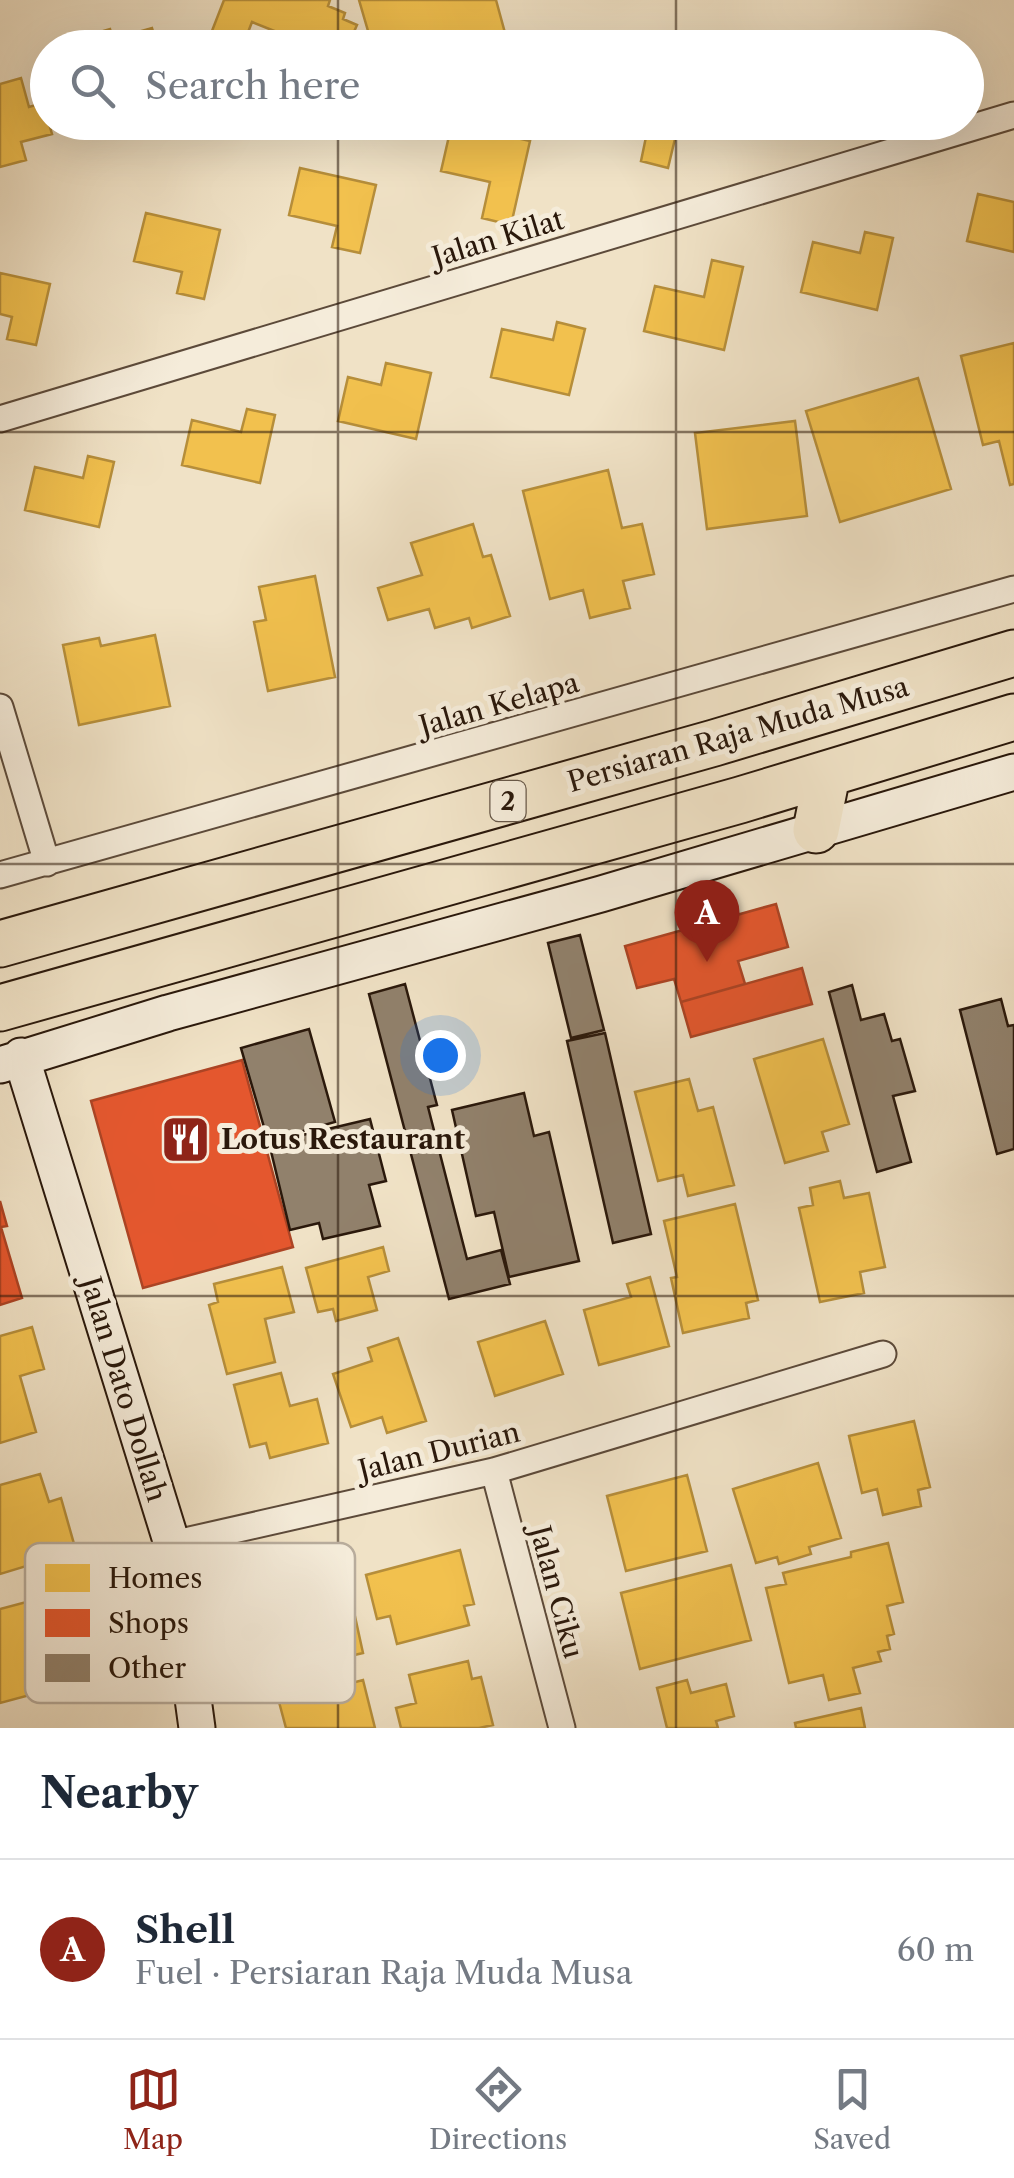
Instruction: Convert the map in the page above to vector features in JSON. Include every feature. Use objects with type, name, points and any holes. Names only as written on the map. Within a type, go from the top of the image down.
[{"type":"highway","name":"Persiaran Raja Muda Musa","points":[[0,944],[714,743],[1014,653]]},
{"type":"highway","name":"2","points":[[0,1008],[827,775],[1014,717]]},
{"type":"highway","points":[[816,830],[827,775]]},
{"type":"street","name":"Jalan Kilat","points":[[984,124],[1014,115]]},
{"type":"street","name":"Jalan Kilat","points":[[0,419],[931,140]]},
{"type":"street","name":"Jalan Kelapa","points":[[0,876],[1014,589]]},
{"type":"street","points":[[0,707],[47,862]]},
{"type":"street","points":[[10,1060],[601,894],[1014,772]]},
{"type":"street","name":"Jalan Dato Dollah","points":[[10,1060],[172,1543]]},
{"type":"street","name":"Jalan Durian","points":[[176,1543],[494,1472],[883,1354]]},
{"type":"street","name":"Jalan Ciku","points":[[494,1472],[562,1728]]},
{"type":"street","name":"Jalan Dato Dollah","points":[[193,1703],[196,1728]]},
{"type":"building: Homes","points":[[224,0],[330,0],[328,6],[345,13],[343,19],[357,25],[355,30],[272,30],[252,22],[249,30],[212,30]]},
{"type":"building: Homes","points":[[359,0],[496,0],[504,30],[368,30]]},
{"type":"building: Homes","points":[[21,78],[30,107],[30,140],[21,142],[26,160],[0,167],[0,84]]},
{"type":"building: Homes","points":[[448,140],[530,141],[511,225],[482,218],[490,182],[441,171]]},
{"type":"building: Homes","points":[[645,140],[675,140],[668,168],[641,161]]},
{"type":"building: Homes","points":[[300,168],[376,185],[360,253],[332,247],[337,226],[289,215]]},
{"type":"building: Homes","points":[[978,194],[1014,202],[1014,252],[967,241]]},
{"type":"building: Homes","points":[[146,213],[220,230],[204,299],[177,293],[182,272],[134,261]]},
{"type":"building: Homes","points":[[865,232],[893,238],[877,310],[801,292],[813,242],[860,253]]},
{"type":"building: Homes","points":[[712,260],[743,267],[724,350],[644,331],[655,286],[704,297]]},
{"type":"building: Homes","points":[[0,273],[50,284],[36,345],[7,339],[12,317],[0,314]]},
{"type":"building: Homes","points":[[557,322],[585,329],[569,395],[491,377],[502,329],[553,340]]},
{"type":"building: Homes","points":[[1014,343],[1014,484],[1010,485],[999,441],[983,445],[961,356]]},
{"type":"building: Homes","points":[[386,363],[431,373],[416,439],[338,421],[348,377],[381,385]]},
{"type":"building: Homes","points":[[918,378],[951,489],[840,522],[806,411]]},
{"type":"building: Homes","points":[[247,409],[275,415],[260,483],[182,465],[192,420],[241,432]]},
{"type":"building: Homes","points":[[795,421],[807,516],[707,529],[695,433]]},
{"type":"building: Homes","points":[[88,456],[114,462],[99,527],[25,510],[35,467],[83,478]]},
{"type":"building: Homes","points":[[608,470],[622,528],[642,524],[654,574],[623,581],[630,608],[590,618],[583,590],[550,599],[523,491]]},
{"type":"building: Homes","points":[[473,524],[483,557],[491,555],[510,616],[472,628],[469,618],[435,628],[429,609],[388,620],[378,588],[422,575],[411,543]]},
{"type":"building: Homes","points":[[315,576],[335,677],[268,691],[254,622],[266,620],[259,587]]},
{"type":"building: Homes","points":[[155,635],[170,706],[79,725],[63,645],[99,638],[101,646]]},
{"type":"building: Homes","points":[[823,1039],[849,1124],[822,1132],[828,1151],[785,1163],[754,1059]]},
{"type":"building: Homes","points":[[689,1079],[698,1111],[713,1107],[734,1185],[688,1196],[683,1175],[658,1181],[635,1092]]},
{"type":"building: Homes","points":[[840,1181],[844,1198],[869,1193],[885,1267],[860,1272],[864,1293],[820,1302],[799,1208],[813,1205],[810,1188]]},
{"type":"building: Homes","points":[[735,1204],[758,1300],[746,1303],[749,1318],[683,1333],[671,1278],[677,1277],[664,1221]]},
{"type":"building: Homes","points":[[383,1247],[389,1271],[368,1277],[377,1310],[336,1321],[333,1309],[318,1312],[306,1268]]},
{"type":"building: Homes","points":[[282,1267],[294,1312],[265,1319],[275,1362],[227,1374],[209,1305],[218,1302],[214,1284]]},
{"type":"building: Homes","points":[[650,1277],[669,1346],[599,1365],[584,1310],[631,1297],[627,1284]]},
{"type":"building: Homes","points":[[545,1321],[563,1374],[495,1396],[478,1342]]},
{"type":"building: Homes","points":[[32,1327],[44,1369],[20,1376],[36,1432],[0,1443],[0,1336]]},
{"type":"building: Homes","points":[[398,1338],[426,1421],[387,1433],[382,1417],[351,1427],[333,1374],[372,1361],[368,1348]]},
{"type":"building: Homes","points":[[281,1373],[290,1406],[317,1399],[328,1443],[270,1458],[266,1443],[250,1447],[234,1385]]},
{"type":"building: Homes","points":[[914,1421],[930,1487],[918,1490],[921,1506],[883,1515],[877,1489],[862,1493],[849,1436]]},
{"type":"building: Homes","points":[[818,1463],[841,1538],[809,1547],[811,1554],[779,1564],[777,1557],[756,1563],[733,1489]]},
{"type":"building: Homes","points":[[40,1474],[49,1502],[61,1498],[74,1543],[25,1543],[25,1566],[0,1574],[0,1485]]},
{"type":"building: Homes","points":[[687,1475],[707,1551],[626,1571],[607,1496]]},
{"type":"building: Homes","points":[[888,1543],[903,1602],[887,1606],[894,1634],[887,1636],[890,1649],[878,1652],[881,1661],[853,1668],[860,1693],[829,1700],[823,1675],[789,1683],[766,1588],[786,1584],[783,1573],[851,1557],[851,1552]]},
{"type":"building: Homes","points":[[460,1550],[474,1604],[464,1606],[469,1625],[397,1644],[390,1616],[377,1619],[366,1575]]},
{"type":"building: Homes","points":[[731,1565],[751,1640],[640,1669],[621,1593]]},
{"type":"building: Homes","points":[[25,1602],[25,1696],[0,1703],[0,1609]]},
{"type":"building: Homes","points":[[355,1616],[363,1653],[355,1655]]},
{"type":"building: Homes","points":[[468,1661],[472,1679],[481,1677],[493,1725],[401,1728],[396,1708],[416,1703],[409,1675]]},
{"type":"building: Homes","points":[[363,1680],[375,1728],[286,1728],[279,1703],[355,1703],[355,1682]]},
{"type":"building: Homes","points":[[687,1680],[691,1693],[726,1684],[734,1716],[716,1721],[718,1728],[667,1728],[657,1688]]},
{"type":"building: Homes","points":[[861,1708],[865,1728],[796,1728],[795,1723]]},
{"type":"building: Shops","points":[[776,904],[788,947],[738,961],[745,984],[681,1002],[674,979],[637,988],[625,946]]},
{"type":"building: Shops","points":[[802,968],[812,1004],[691,1037],[681,1002]]},
{"type":"building: Shops","points":[[242,1060],[293,1247],[143,1288],[91,1101]]},
{"type":"building: Shops","points":[[0,1201],[7,1226],[1,1227],[22,1298],[0,1305]]},
{"type":"building: Other","points":[[580,935],[604,1030],[571,1038],[548,943]]},
{"type":"building: Other","points":[[405,984],[437,1105],[428,1107],[467,1259],[501,1250],[510,1284],[449,1299],[369,994]]},
{"type":"building: Other","points":[[852,985],[861,1020],[884,1014],[892,1041],[900,1039],[915,1091],[893,1096],[911,1162],[877,1172],[829,992]]},
{"type":"building: Other","points":[[1001,999],[1008,1026],[1014,1025],[1014,1149],[997,1154],[960,1010]]},
{"type":"building: Other","points":[[309,1029],[335,1122],[268,1141],[241,1048]]},
{"type":"building: Other","points":[[605,1033],[651,1234],[613,1243],[567,1041]]},
{"type":"building: Other","points":[[524,1093],[534,1136],[549,1132],[579,1261],[509,1277],[494,1212],[476,1216],[452,1110]]},
{"type":"building: Other","points":[[370,1119],[386,1181],[369,1185],[380,1226],[323,1239],[319,1223],[290,1230],[269,1143]]},
{"type":"place","name":"Shell","points":[[707,962]]},
{"type":"place","name":"Lotus Restaurant","points":[[186,1139]]}]
